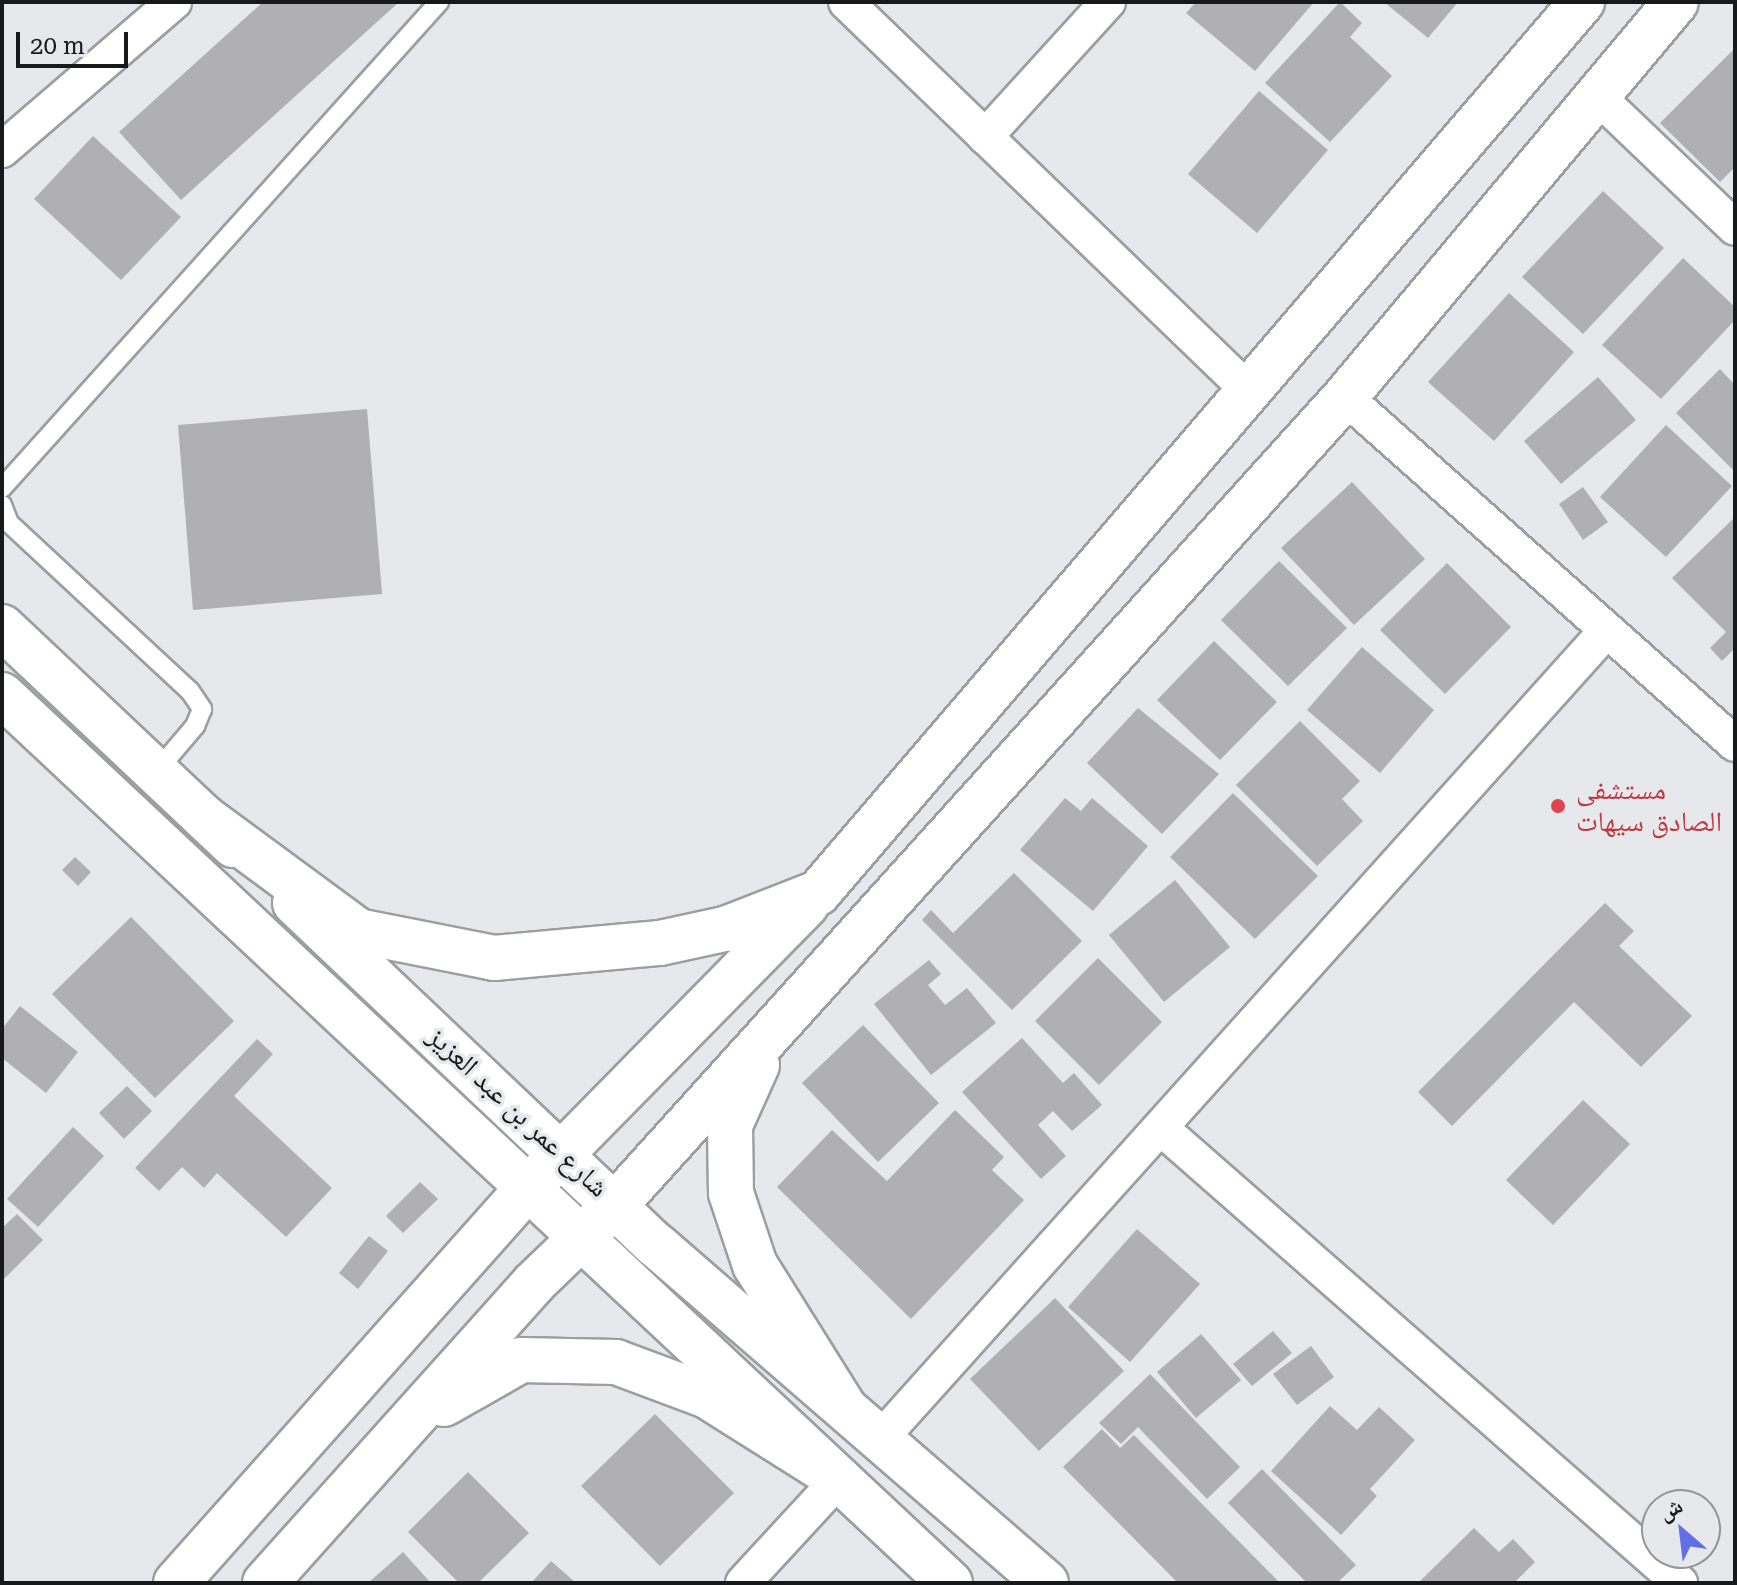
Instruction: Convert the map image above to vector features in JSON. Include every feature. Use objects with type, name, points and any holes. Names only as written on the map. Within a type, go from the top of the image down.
[{"type":"main road","points":[[176,1583],[526,1190],[818,893],[1582,2]]},
{"type":"main road","points":[[265,1583],[534,1283],[617,1203],[1345,397],[1676,2]]},
{"type":"main road","name":"شارع عمر بن عبد العزيز","points":[[2,627],[562,1156],[617,1203],[656,1245],[1046,1583]]},
{"type":"main road","points":[[2,695],[335,1001],[526,1190],[950,1583]]},
{"type":"main road","points":[[205,818],[358,931],[494,958],[660,943],[725,929],[818,893]]},
{"type":"main road","points":[[775,1025],[730,1125],[731,1193],[755,1265],[844,1407]]},
{"type":"main road","points":[[377,1459],[452,1396],[521,1360],[616,1362],[707,1396],[839,1479]]},
{"type":"street","points":[[2,150],[174,2]]},
{"type":"street","points":[[846,2],[1249,391]]},
{"type":"street","points":[[985,137],[1108,2]]},
{"type":"street","points":[[1596,95],[1735,228]]},
{"type":"street","points":[[1345,397],[1735,744]]},
{"type":"street","points":[[881,1438],[1162,1129],[1607,630]]},
{"type":"street","points":[[1162,1129],[1680,1583]]},
{"type":"street","points":[[743,1583],[839,1479]]},
{"type":"lane","points":[[2,488],[439,2]]},
{"type":"lane","points":[[2,505],[9,523],[190,691],[202,709],[195,726],[156,772]]},
{"type":"building","points":[[263,2],[399,2],[181,200],[119,132]]},
{"type":"building","points":[[1196,2],[1314,2],[1255,71],[1186,13]]},
{"type":"building","points":[[1340,2],[1362,23],[1350,37],[1392,76],[1330,142],[1265,83]]},
{"type":"building","points":[[1384,2],[1458,2],[1428,38]]},
{"type":"building","points":[[1735,48],[1735,167],[1720,182],[1660,123]]},
{"type":"building","points":[[1259,91],[1328,150],[1257,233],[1188,174]]},
{"type":"building","points":[[93,136],[181,217],[121,280],[34,199]]},
{"type":"building","points":[[1603,191],[1664,248],[1583,334],[1522,277]]},
{"type":"building","points":[[1683,258],[1735,307],[1735,320],[1661,399],[1602,345]]},
{"type":"building","points":[[1509,293],[1574,352],[1494,441],[1428,382]]},
{"type":"building","points":[[1720,369],[1735,385],[1735,472],[1676,413]]},
{"type":"building","points":[[1598,377],[1636,420],[1561,484],[1524,441]]},
{"type":"building","points":[[367,409],[382,594],[193,610],[178,425]]},
{"type":"building","points":[[1666,425],[1732,486],[1666,557],[1600,497]]},
{"type":"building","points":[[1352,482],[1425,559],[1354,625],[1281,548]]},
{"type":"building","points":[[1583,487],[1608,522],[1583,540],[1559,504]]},
{"type":"building","points":[[1735,517],[1735,648],[1722,661],[1710,648],[1726,632],[1672,578]]},
{"type":"building","points":[[1279,561],[1347,628],[1288,686],[1221,620]]},
{"type":"building","points":[[1447,563],[1511,627],[1445,694],[1380,630]]},
{"type":"building","points":[[1214,641],[1277,702],[1220,760],[1157,700]]},
{"type":"building","points":[[1362,647],[1434,710],[1380,773],[1307,710]]},
{"type":"building","points":[[1138,708],[1219,774],[1162,834],[1087,763]]},
{"type":"building","points":[[1300,721],[1360,781],[1342,799],[1363,821],[1317,866],[1236,785]]},
{"type":"building","points":[[1233,793],[1318,876],[1255,939],[1170,857]]},
{"type":"building","points":[[1065,798],[1081,811],[1092,798],[1148,846],[1093,911],[1020,850]]},
{"type":"building","points":[[75,857],[91,872],[78,886],[62,870]]},
{"type":"building","points":[[1014,873],[1082,941],[1012,1010],[922,920],[931,910],[953,933]]},
{"type":"building","points":[[1175,880],[1230,947],[1164,1002],[1109,935]]},
{"type":"building","points":[[1605,903],[1634,931],[1619,946],[1692,1016],[1641,1067],[1574,1002],[1452,1126],[1418,1092]]},
{"type":"building","points":[[131,917],[234,1021],[155,1098],[52,994]]},
{"type":"building","points":[[1098,958],[1162,1022],[1099,1085],[1035,1021]]},
{"type":"building","points":[[929,960],[941,974],[928,985],[945,1005],[967,988],[996,1023],[931,1075],[874,1004]]},
{"type":"building","points":[[20,1006],[78,1052],[46,1093],[2,1058],[2,1029]]},
{"type":"building","points":[[863,1025],[939,1103],[878,1162],[802,1083]]},
{"type":"building","points":[[1022,1038],[1063,1083],[1074,1073],[1102,1105],[1072,1131],[1053,1111],[1038,1125],[1066,1156],[1041,1179],[962,1092]]},
{"type":"building","points":[[257,1039],[273,1054],[234,1096],[332,1188],[286,1237],[217,1173],[204,1188],[182,1167],[159,1191],[135,1168]]},
{"type":"building","points":[[127,1086],[152,1111],[124,1139],[99,1113]]},
{"type":"building","points":[[1583,1100],[1630,1144],[1553,1225],[1506,1180]]},
{"type":"building","points":[[955,1110],[1004,1157],[992,1170],[1024,1200],[911,1319],[777,1187],[832,1130],[887,1181]]},
{"type":"building","points":[[73,1127],[104,1156],[38,1227],[7,1199]]},
{"type":"building","points":[[420,1182],[438,1199],[403,1233],[386,1216]]},
{"type":"building","points":[[17,1214],[43,1240],[2,1281],[2,1228]]},
{"type":"building","points":[[1137,1229],[1200,1284],[1130,1362],[1068,1307]]},
{"type":"building","points":[[369,1236],[388,1251],[358,1289],[339,1273]]},
{"type":"building","points":[[1055,1298],[1124,1371],[1039,1451],[970,1379]]},
{"type":"building","points":[[1273,1331],[1292,1353],[1252,1386],[1233,1364]]},
{"type":"building","points":[[1201,1334],[1241,1380],[1196,1418],[1157,1372]]},
{"type":"building","points":[[1311,1346],[1334,1377],[1297,1405],[1273,1374]]},
{"type":"building","points":[[1150,1374],[1240,1467],[1207,1499],[1138,1427],[1121,1444],[1099,1423]]},
{"type":"building","points":[[1330,1406],[1357,1430],[1379,1407],[1415,1440],[1370,1489],[1377,1496],[1341,1535],[1271,1471]]},
{"type":"building","points":[[655,1414],[734,1493],[660,1566],[581,1486]]},
{"type":"building","points":[[1102,1429],[1120,1448],[1134,1435],[1280,1583],[1178,1583],[1063,1467]]},
{"type":"building","points":[[1262,1469],[1356,1565],[1337,1583],[1307,1583],[1228,1503]]},
{"type":"building","points":[[468,1472],[529,1533],[478,1583],[459,1583],[408,1532]]},
{"type":"building","points":[[1474,1528],[1499,1552],[1513,1539],[1535,1562],[1514,1583],[1418,1583]]},
{"type":"building","points":[[403,1552],[431,1583],[368,1583]]},
{"type":"building","points":[[551,1561],[576,1583],[531,1583]]},
{"type":"place","name":"مستشفى الصادق سيهات","points":[[1558,806]]}]
